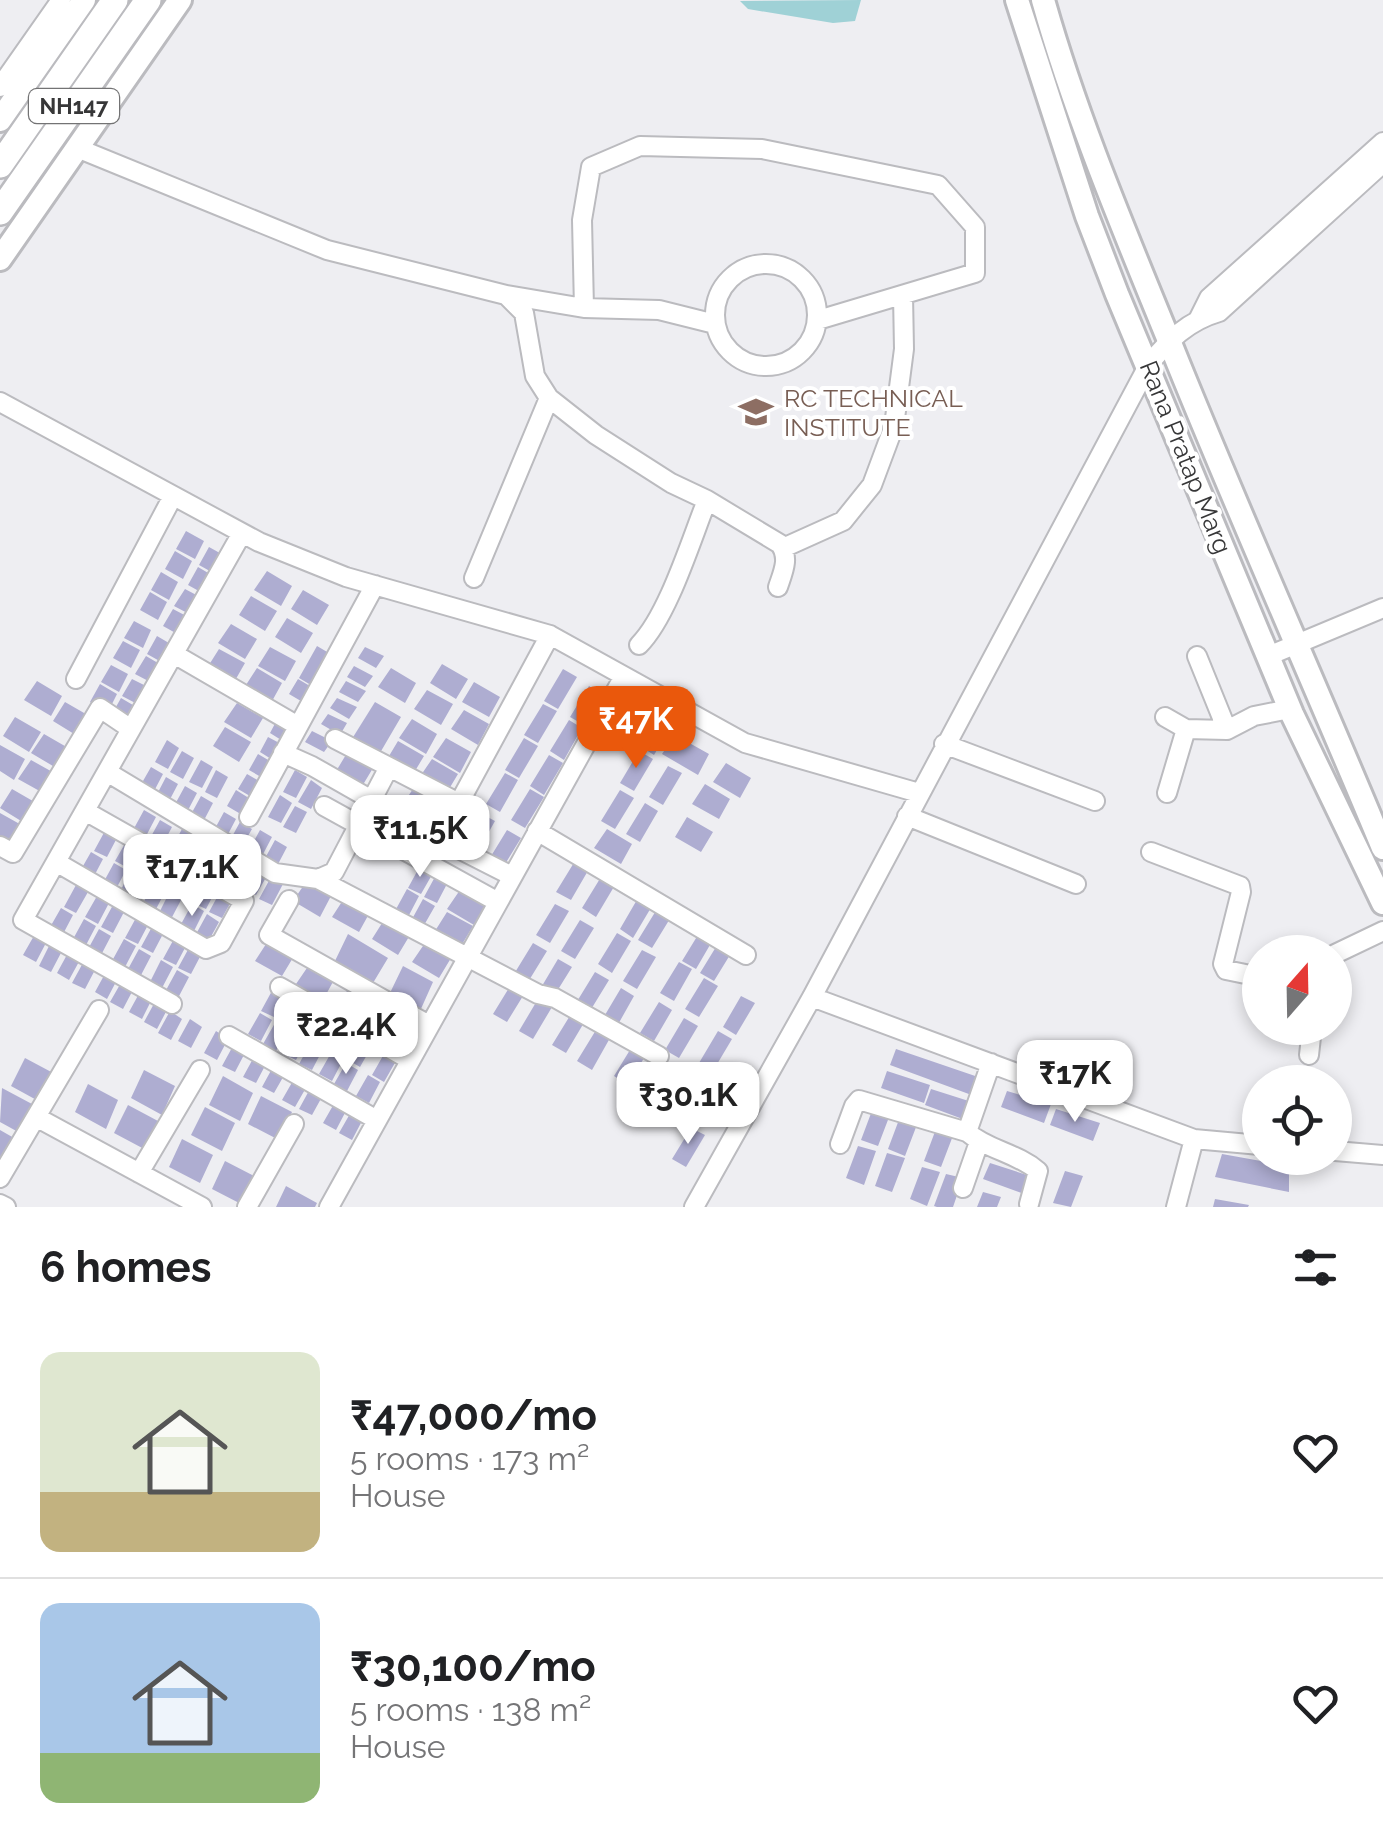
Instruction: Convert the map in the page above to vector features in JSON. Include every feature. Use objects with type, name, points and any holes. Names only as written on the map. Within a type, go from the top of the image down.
[{"type":"highway","name":"NH147","points":[[0,165],[115,0]]},
{"type":"highway","name":"NH147","points":[[0,212],[148,0]]},
{"type":"main road","points":[[0,120],[84,0]]},
{"type":"main road","points":[[0,259],[180,0]]},
{"type":"main road","name":"Rana Pratap Marg","points":[[1017,0],[1086,212],[1186,464],[1290,709],[1383,904]]},
{"type":"main road","name":"Rana Pratap Marg","points":[[1043,0],[1112,202],[1383,848]]},
{"type":"main road","points":[[1086,212],[1112,202]]},
{"type":"street","points":[[0,87],[61,0]]},
{"type":"street","points":[[1199,318],[1209,298],[1383,142]]},
{"type":"street","points":[[584,308],[582,220],[591,167],[640,146],[762,149],[938,186],[975,227],[975,273],[818,320]]},
{"type":"street","points":[[77,148],[327,250],[506,295],[584,308],[659,310],[715,324]]},
{"type":"street","points":[[694,1207],[812,997],[1149,364],[1169,340],[1199,318],[1218,312],[1383,164]]},
{"type":"street","points":[[761,263],[787,267],[813,290],[818,320],[807,348],[784,364],[766,367],[744,362],[722,342],[715,324],[715,304],[722,286],[741,269],[761,263]]},
{"type":"street","points":[[506,295],[524,313],[536,376],[549,398],[671,483],[708,500],[783,548],[786,564],[778,587]]},
{"type":"street","points":[[783,548],[843,521],[872,484],[894,426],[904,349],[903,295]]},
{"type":"street","points":[[474,578],[549,398]]},
{"type":"street","points":[[0,402],[242,533],[346,577],[550,634],[745,742],[919,792]]},
{"type":"street","points":[[76,680],[173,496]]},
{"type":"street","points":[[639,645],[649,635],[674,583],[708,500]]},
{"type":"street","points":[[172,1004],[23,920],[242,533]]},
{"type":"street","points":[[248,816],[374,585]]},
{"type":"street","points":[[1270,662],[1383,608]]},
{"type":"street","points":[[1298,650],[1383,621]]},
{"type":"street","points":[[449,844],[459,803],[550,634]]},
{"type":"street","points":[[174,654],[298,726]]},
{"type":"street","points":[[1197,656],[1228,730]]},
{"type":"street","points":[[329,1207],[624,676]]},
{"type":"street","points":[[0,846],[13,853],[100,708],[131,729]]},
{"type":"street","points":[[1165,717],[1186,729],[1228,730],[1254,716],[1290,709]]},
{"type":"street","points":[[1167,793],[1186,729]]},
{"type":"street","points":[[335,739],[459,803]]},
{"type":"street","points":[[944,744],[1095,801]]},
{"type":"street","points":[[283,753],[512,876]]},
{"type":"street","points":[[318,879],[334,872],[389,767]]},
{"type":"street","points":[[107,772],[275,872],[318,879],[538,994],[555,998],[659,1056]]},
{"type":"street","points":[[324,806],[498,902]]},
{"type":"street","points":[[56,862],[206,950],[221,943],[241,908],[244,900],[85,811]]},
{"type":"street","points":[[906,816],[1076,884]]},
{"type":"street","points":[[537,832],[746,955]]},
{"type":"street","points":[[1151,852],[1240,886],[1224,964],[1226,970],[1242,974]]},
{"type":"street","points":[[289,900],[269,935],[430,1025]]},
{"type":"street","points":[[1352,946],[1383,931]]},
{"type":"street","points":[[280,987],[410,1060]]},
{"type":"street","points":[[812,997],[1194,1139],[1242,1143]]},
{"type":"street","points":[[0,1178],[99,1010]]},
{"type":"street","points":[[229,1036],[377,1120]]},
{"type":"street","points":[[1308,1055],[1309,1045]]},
{"type":"street","points":[[963,1188],[991,1064]]},
{"type":"street","points":[[139,1173],[200,1070]]},
{"type":"street","points":[[840,1144],[860,1100],[973,1137],[1029,1163],[1038,1171],[1029,1204]]},
{"type":"street","points":[[36,1117],[202,1207]]},
{"type":"street","points":[[247,1207],[294,1124]]},
{"type":"street","points":[[1176,1207],[1194,1139]]},
{"type":"street","points":[[1352,1152],[1383,1155]]},
{"type":"water","points":[[861,0],[855,21],[833,23],[748,9],[740,1]]},
{"type":"building","points":[[186,531],[204,541],[195,559],[176,549]]},
{"type":"building","points":[[209,547],[227,557],[217,575],[199,565]]},
{"type":"building","points":[[175,551],[192,561],[183,579],[165,569]]},
{"type":"building","points":[[198,567],[215,577],[206,595],[188,585]]},
{"type":"building","points":[[267,571],[292,586],[281,606],[254,590]]},
{"type":"building","points":[[161,572],[178,582],[169,600],[151,590]]},
{"type":"building","points":[[185,589],[202,598],[193,616],[174,606]]},
{"type":"building","points":[[303,590],[329,605],[317,625],[291,609]]},
{"type":"building","points":[[150,592],[167,602],[158,620],[140,610]]},
{"type":"building","points":[[251,596],[277,611],[265,631],[239,615]]},
{"type":"building","points":[[173,609],[190,618],[181,636],[163,626]]},
{"type":"building","points":[[287,618],[313,633],[301,653],[275,637]]},
{"type":"building","points":[[134,621],[151,630],[143,648],[124,638]]},
{"type":"building","points":[[231,624],[257,639],[245,659],[218,643]]},
{"type":"building","points":[[157,636],[174,646],[165,664],[147,654]]},
{"type":"building","points":[[123,641],[140,650],[131,668],[113,658]]},
{"type":"building","points":[[317,646],[334,656],[316,688],[299,678]]},
{"type":"building","points":[[270,647],[296,661],[285,681],[258,666]]},
{"type":"building","points":[[365,647],[384,656],[376,668],[358,658]]},
{"type":"building","points":[[219,649],[245,663],[233,684],[207,668]]},
{"type":"building","points":[[146,656],[163,666],[154,684],[135,674]]},
{"type":"building","points":[[442,664],[468,679],[456,699],[430,683]]},
{"type":"building","points":[[111,665],[128,674],[119,692],[101,682]]},
{"type":"building","points":[[354,666],[373,676],[365,687],[347,677]]},
{"type":"building","points":[[257,668],[282,683],[271,703],[244,688]]},
{"type":"building","points":[[391,668],[416,683],[405,703],[378,687]]},
{"type":"building","points":[[563,669],[577,677],[558,709],[544,701]]},
{"type":"building","points":[[132,679],[150,688],[141,706],[122,696]]},
{"type":"building","points":[[298,679],[315,689],[306,704],[289,694]]},
{"type":"building","points":[[37,681],[62,696],[51,716],[24,700]]},
{"type":"building","points":[[346,681],[366,691],[358,702],[339,692]]},
{"type":"building","points":[[474,682],[500,697],[489,717],[462,702]]},
{"type":"building","points":[[100,684],[117,694],[108,712],[90,702]]},
{"type":"building","points":[[589,686],[602,693],[584,725],[570,717]]},
{"type":"building","points":[[427,690],[453,704],[441,725],[414,709]]},
{"type":"building","points":[[121,698],[138,708],[129,726],[112,714]]},
{"type":"building","points":[[337,698],[357,707],[349,719],[330,708]]},
{"type":"building","points":[[65,702],[91,717],[79,737],[53,721]]},
{"type":"building","points":[[375,702],[401,717],[377,758],[350,742]]},
{"type":"building","points":[[237,703],[263,718],[251,738],[224,722]]},
{"type":"building","points":[[543,704],[557,711],[538,743],[524,735]]},
{"type":"building","points":[[464,710],[489,724],[478,745],[451,729]]},
{"type":"building","points":[[328,714],[347,723],[340,735],[321,724]]},
{"type":"building","points":[[659,715],[673,723],[654,755],[640,746]]},
{"type":"building","points":[[15,717],[41,732],[29,752],[3,736]]},
{"type":"building","points":[[278,718],[295,727],[286,743],[270,733]]},
{"type":"building","points":[[412,719],[437,734],[426,754],[399,738]]},
{"type":"building","points":[[569,720],[582,728],[564,760],[550,751]]},
{"type":"building","points":[[225,727],[251,742],[239,762],[213,746]]},
{"type":"building","points":[[312,731],[332,741],[324,752],[305,742]]},
{"type":"building","points":[[44,734],[70,749],[58,769],[31,753]]},
{"type":"building","points":[[675,735],[709,754],[698,775],[662,754]]},
{"type":"building","points":[[268,737],[285,746],[276,762],[260,752]]},
{"type":"building","points":[[446,738],[471,752],[460,773],[433,757]]},
{"type":"building","points":[[524,738],[538,746],[519,778],[505,770]]},
{"type":"building","points":[[167,740],[179,748],[168,769],[155,762]]},
{"type":"building","points":[[398,741],[424,756],[412,776],[386,761]]},
{"type":"building","points":[[0,745],[25,759],[14,780],[0,771]]},
{"type":"building","points":[[182,751],[194,758],[183,779],[170,772]]},
{"type":"building","points":[[639,751],[653,759],[634,791],[620,783]]},
{"type":"building","points":[[347,753],[373,768],[361,788],[335,773]]},
{"type":"building","points":[[258,754],[275,764],[266,780],[249,770]]},
{"type":"building","points":[[549,755],[563,763],[544,795],[530,786]]},
{"type":"building","points":[[432,759],[458,774],[446,794],[419,778]]},
{"type":"building","points":[[31,760],[56,774],[45,794],[18,779]]},
{"type":"building","points":[[201,760],[213,767],[202,788],[189,782]]},
{"type":"building","points":[[726,763],[751,778],[740,798],[713,782]]},
{"type":"building","points":[[668,766],[682,773],[663,805],[649,797]]},
{"type":"building","points":[[151,767],[163,774],[152,795],[139,788]]},
{"type":"building","points":[[216,770],[228,777],[217,798],[205,792]]},
{"type":"building","points":[[295,770],[307,777],[296,798],[283,792]]},
{"type":"building","points":[[505,773],[518,780],[500,812],[486,804]]},
{"type":"building","points":[[247,774],[264,784],[255,799],[238,789]]},
{"type":"building","points":[[166,777],[178,784],[167,805],[155,798]]},
{"type":"building","points":[[311,780],[322,788],[311,809],[298,802]]},
{"type":"building","points":[[705,784],[730,799],[719,819],[692,804]]},
{"type":"building","points":[[185,786],[197,793],[186,814],[173,808]]},
{"type":"building","points":[[12,789],[38,804],[26,824],[0,808]]},
{"type":"building","points":[[413,789],[439,804],[427,824],[400,808]]},
{"type":"building","points":[[530,789],[544,797],[525,828],[511,820]]},
{"type":"building","points":[[236,790],[252,800],[244,816],[227,806]]},
{"type":"building","points":[[620,790],[634,798],[615,829],[601,821]]},
{"type":"building","points":[[280,795],[292,803],[281,823],[268,817]]},
{"type":"building","points":[[201,796],[213,803],[202,824],[189,818]]},
{"type":"building","points":[[645,803],[658,811],[640,842],[626,834]]},
{"type":"building","points":[[295,806],[307,812],[296,833],[283,827]]},
{"type":"building","points":[[144,810],[156,817],[145,838],[132,832]]},
{"type":"building","points":[[224,812],[236,819],[225,840],[212,834]]},
{"type":"building","points":[[0,813],[25,827],[13,847],[0,840]]},
{"type":"building","points":[[482,814],[495,821],[477,853],[463,845]]},
{"type":"building","points":[[687,817],[713,832],[701,852],[675,837]]},
{"type":"building","points":[[160,820],[172,827],[161,848],[148,842]]},
{"type":"building","points":[[240,822],[252,829],[240,850],[228,844]]},
{"type":"building","points":[[106,829],[118,836],[107,857],[94,851]]},
{"type":"building","points":[[182,829],[194,836],[182,857],[170,851]]},
{"type":"building","points":[[607,829],[632,844],[621,864],[594,848]]},
{"type":"building","points":[[260,830],[272,837],[261,858],[248,852]]},
{"type":"building","points":[[507,830],[521,838],[502,869],[488,861]]},
{"type":"building","points":[[197,839],[209,846],[198,867],[185,861]]},
{"type":"building","points":[[127,840],[139,847],[128,868],[115,861]]},
{"type":"building","points":[[275,840],[287,847],[276,868],[263,862]]},
{"type":"building","points":[[143,849],[155,856],[144,877],[131,871]]},
{"type":"building","points":[[218,849],[230,856],[219,877],[206,870]]},
{"type":"building","points":[[91,852],[103,859],[92,880],[79,873]]},
{"type":"building","points":[[234,859],[246,866],[234,887],[222,881]]},
{"type":"building","points":[[167,860],[179,867],[168,888],[155,882]]},
{"type":"building","points":[[575,861],[589,869],[571,900],[556,892]]},
{"type":"building","points":[[114,863],[126,870],[115,891],[102,885]]},
{"type":"building","points":[[420,866],[433,873],[421,894],[408,888]]},
{"type":"building","points":[[256,867],[268,874],[256,895],[244,889]]},
{"type":"building","points":[[183,869],[195,876],[184,897],[171,891]]},
{"type":"building","points":[[130,873],[142,880],[130,901],[118,895]]},
{"type":"building","points":[[436,875],[448,882],[437,903],[424,897]]},
{"type":"building","points":[[271,877],[283,884],[272,905],[259,899]]},
{"type":"building","points":[[601,877],[615,885],[596,917],[582,908]]},
{"type":"building","points":[[205,881],[217,888],[206,909],[193,903]]},
{"type":"building","points":[[306,882],[331,896],[320,917],[293,901]]},
{"type":"building","points":[[154,883],[166,890],[155,911],[142,905]]},
{"type":"building","points":[[76,885],[88,892],[76,913],[64,907]]},
{"type":"building","points":[[407,889],[419,896],[408,917],[395,911]]},
{"type":"building","points":[[221,890],[233,898],[222,918],[209,912]]},
{"type":"building","points":[[460,890],[486,905],[474,925],[447,909]]},
{"type":"building","points":[[169,893],[181,900],[170,921],[158,915]]},
{"type":"building","points":[[97,896],[109,903],[98,924],[85,917]]},
{"type":"building","points":[[345,897],[370,912],[359,932],[332,917]]},
{"type":"building","points":[[638,898],[652,906],[633,938],[620,929]]},
{"type":"building","points":[[423,899],[435,906],[423,927],[411,921]]},
{"type":"building","points":[[192,904],[204,911],[193,933],[180,926]]},
{"type":"building","points":[[555,904],[569,911],[550,943],[536,935]]},
{"type":"building","points":[[113,905],[124,912],[113,933],[101,927]]},
{"type":"building","points":[[61,908],[73,915],[62,936],[49,929]]},
{"type":"building","points":[[657,909],[671,917],[652,948],[638,940]]},
{"type":"building","points":[[447,912],[473,926],[461,946],[435,931]]},
{"type":"building","points":[[207,914],[219,922],[208,942],[195,936]]},
{"type":"building","points":[[137,916],[149,923],[138,944],[125,938]]},
{"type":"building","points":[[84,919],[96,926],[85,947],[72,941]]},
{"type":"building","points":[[384,920],[410,935],[398,955],[372,939]]},
{"type":"building","points":[[580,920],[594,928],[575,959],[561,951]]},
{"type":"building","points":[[153,925],[164,932],[153,953],[141,947]]},
{"type":"building","points":[[99,929],[111,936],[100,957],[87,951]]},
{"type":"building","points":[[701,930],[714,938],[696,969],[682,961]]},
{"type":"building","points":[[617,933],[631,941],[612,973],[598,964]]},
{"type":"building","points":[[35,934],[47,941],[36,962],[23,955]]},
{"type":"building","points":[[348,934],[388,958],[373,983],[334,963]]},
{"type":"building","points":[[175,937],[187,944],[176,965],[163,959]]},
{"type":"building","points":[[124,939],[136,946],[125,967],[112,961]]},
{"type":"building","points":[[268,941],[294,956],[282,976],[255,961]]},
{"type":"building","points":[[719,942],[733,950],[714,981],[700,973]]},
{"type":"building","points":[[425,943],[451,958],[439,978],[412,962]]},
{"type":"building","points":[[533,943],[547,951],[528,982],[514,974]]},
{"type":"building","points":[[50,944],[62,951],[51,972],[39,966]]},
{"type":"building","points":[[190,946],[202,953],[191,974],[178,968]]},
{"type":"building","points":[[139,949],[151,956],[140,977],[127,971]]},
{"type":"building","points":[[642,950],[656,957],[637,989],[623,981]]},
{"type":"building","points":[[69,951],[81,958],[69,980],[57,973]]},
{"type":"building","points":[[558,959],[572,967],[554,996],[539,991]]},
{"type":"building","points":[[161,960],[173,967],[162,988],[150,982]]},
{"type":"building","points":[[84,961],[96,968],[85,989],[72,983]]},
{"type":"building","points":[[679,962],[692,969],[674,1001],[660,993]]},
{"type":"building","points":[[309,965],[334,980],[323,1000],[296,984]]},
{"type":"building","points":[[403,966],[433,982],[420,1011],[389,995]]},
{"type":"building","points":[[107,970],[118,978],[107,999],[95,992]]},
{"type":"building","points":[[177,970],[189,977],[178,998],[165,992]]},
{"type":"building","points":[[595,972],[609,980],[590,1011],[576,1003]]},
{"type":"building","points":[[704,978],[718,986],[699,1017],[685,1009]]},
{"type":"building","points":[[122,981],[134,988],[123,1009],[110,1002]]},
{"type":"building","points":[[512,983],[526,991],[507,1022],[493,1014]]},
{"type":"building","points":[[349,988],[374,1002],[363,1023],[336,1007]]},
{"type":"building","points":[[621,988],[634,996],[616,1028],[602,1020]]},
{"type":"building","points":[[273,989],[285,997],[274,1017],[261,1011]]},
{"type":"building","points":[[141,990],[153,997],[142,1019],[129,1012]]},
{"type":"building","points":[[741,996],[755,1003],[736,1035],[723,1027]]},
{"type":"building","points":[[289,999],[301,1006],[290,1027],[277,1020]]},
{"type":"building","points":[[538,999],[552,1007],[533,1039],[519,1031]]},
{"type":"building","points":[[156,1000],[168,1008],[157,1029],[144,1022]]},
{"type":"building","points":[[659,1002],[672,1010],[654,1041],[640,1033]]},
{"type":"building","points":[[309,1009],[321,1016],[309,1037],[296,1031]]},
{"type":"building","points":[[170,1011],[182,1019],[171,1040],[158,1033]]},
{"type":"building","points":[[390,1012],[416,1026],[404,1047],[378,1031]]},
{"type":"building","points":[[260,1013],[272,1020],[261,1041],[248,1034]]},
{"type":"building","points":[[571,1014],[585,1021],[566,1053],[552,1045]]},
{"type":"building","points":[[324,1018],[336,1025],[325,1046],[312,1040]]},
{"type":"building","points":[[684,1018],[698,1026],[679,1058],[665,1050]]},
{"type":"building","points":[[190,1019],[202,1027],[191,1048],[178,1041]]},
{"type":"building","points":[[275,1023],[287,1030],[276,1051],[263,1044]]},
{"type":"building","points":[[344,1030],[356,1037],[345,1057],[332,1051]]},
{"type":"building","points":[[596,1030],[610,1038],[592,1070],[577,1061]]},
{"type":"building","points":[[216,1031],[228,1039],[217,1060],[204,1053]]},
{"type":"building","points":[[718,1031],[732,1039],[713,1071],[699,1063]]},
{"type":"building","points":[[295,1032],[307,1039],[296,1060],[283,1054]]},
{"type":"building","points":[[360,1039],[372,1046],[360,1067],[348,1060]]},
{"type":"building","points":[[311,1042],[323,1049],[312,1070],[299,1064]]},
{"type":"building","points":[[234,1044],[246,1051],[235,1072],[222,1066]]},
{"type":"building","points":[[633,1045],[647,1053],[628,1085],[614,1076]]},
{"type":"building","points":[[896,1049],[984,1079],[977,1097],[890,1065]]},
{"type":"building","points":[[331,1053],[343,1060],[332,1081],[319,1074]]},
{"type":"building","points":[[384,1054],[396,1061],[384,1082],[372,1075]]},
{"type":"building","points":[[255,1055],[267,1062],[256,1083],[243,1077]]},
{"type":"building","points":[[25,1058],[55,1074],[42,1103],[11,1086]]},
{"type":"building","points":[[658,1062],[672,1069],[653,1101],[639,1093]]},
{"type":"building","points":[[346,1063],[358,1070],[347,1091],[334,1084]]},
{"type":"building","points":[[274,1065],[286,1072],[274,1093],[262,1087]]},
{"type":"building","points":[[144,1070],[175,1086],[162,1115],[131,1098]]},
{"type":"building","points":[[887,1071],[930,1085],[924,1103],[881,1088]]},
{"type":"building","points":[[696,1072],[710,1080],[691,1112],[677,1103]]},
{"type":"building","points":[[368,1075],[380,1082],[369,1103],[356,1096]]},
{"type":"building","points":[[223,1076],[253,1093],[240,1121],[209,1105]]},
{"type":"building","points":[[294,1079],[307,1086],[295,1107],[282,1100]]},
{"type":"building","points":[[88,1084],[118,1100],[106,1129],[75,1112]]},
{"type":"building","points":[[311,1087],[323,1095],[312,1115],[299,1109]]},
{"type":"building","points":[[2,1088],[32,1104],[20,1133],[0,1122]]},
{"type":"building","points":[[931,1089],[975,1103],[968,1121],[925,1105]]},
{"type":"building","points":[[1007,1091],[1051,1104],[1044,1123],[1001,1107]]},
{"type":"building","points":[[261,1096],[292,1112],[279,1140],[248,1124]]},
{"type":"building","points":[[335,1102],[347,1109],[336,1130],[323,1123]]},
{"type":"building","points":[[128,1105],[158,1121],[146,1150],[114,1133]]},
{"type":"building","points":[[205,1107],[235,1123],[222,1151],[191,1135]]},
{"type":"building","points":[[873,1108],[891,1112],[878,1146],[861,1140]]},
{"type":"building","points":[[1056,1109],[1100,1123],[1093,1141],[1050,1125]]},
{"type":"building","points":[[351,1112],[363,1119],[352,1140],[339,1133]]},
{"type":"building","points":[[900,1117],[918,1122],[905,1156],[888,1149]]},
{"type":"building","points":[[691,1128],[705,1135],[686,1167],[672,1159]]},
{"type":"building","points":[[936,1129],[954,1133],[941,1167],[924,1161]]},
{"type":"building","points":[[0,1130],[14,1138],[0,1169]]},
{"type":"building","points":[[182,1139],[213,1155],[200,1183],[169,1167]]},
{"type":"building","points":[[858,1146],[876,1151],[864,1185],[846,1178]]},
{"type":"building","points":[[887,1153],[905,1158],[892,1192],[875,1186]]},
{"type":"building","points":[[1222,1154],[1242,1158],[1242,1175],[1289,1175],[1289,1192],[1215,1177]]},
{"type":"building","points":[[225,1161],[256,1177],[243,1205],[212,1189]]},
{"type":"building","points":[[990,1163],[1033,1177],[1027,1195],[983,1179]]},
{"type":"building","points":[[922,1167],[940,1172],[927,1206],[910,1199]]},
{"type":"building","points":[[1065,1171],[1083,1176],[1071,1207],[1053,1203]]},
{"type":"building","points":[[946,1174],[963,1178],[953,1207],[937,1207],[934,1206]]},
{"type":"building","points":[[286,1186],[317,1203],[315,1207],[276,1207]]},
{"type":"building","points":[[983,1192],[1001,1197],[997,1207],[977,1207]]},
{"type":"building","points":[[1215,1199],[1249,1205],[1213,1207]]},
{"type":"place","name":"RC TECHNICAL INSTITUTE","points":[[756,412]]}]
